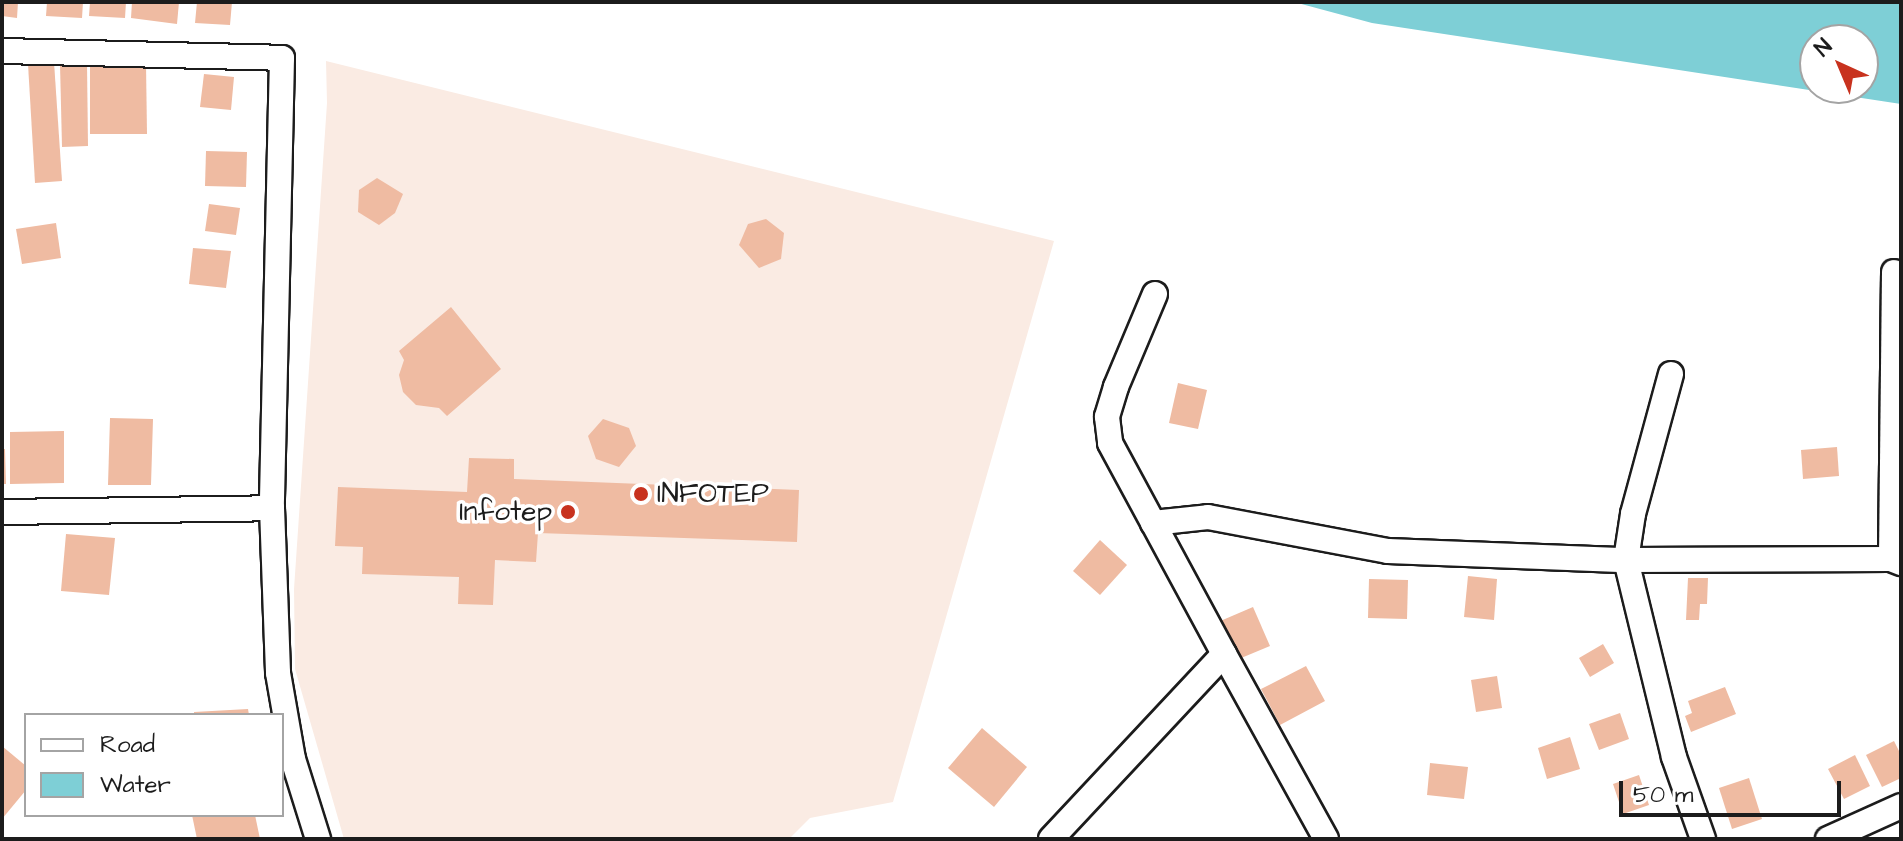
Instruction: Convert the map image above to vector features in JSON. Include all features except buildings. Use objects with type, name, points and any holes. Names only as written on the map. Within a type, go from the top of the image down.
[{"type":"street","points":[[2,51],[282,58],[272,508],[278,673],[293,759],[318,839]]},
{"type":"street","points":[[1153,523],[1208,517],[1388,551],[1626,560],[1896,561],[1894,272]]},
{"type":"street","points":[[1155,294],[1116,387],[1107,417],[1110,443],[1326,839]]},
{"type":"street","points":[[1671,374],[1651,439],[1626,560],[1674,757],[1703,839]]},
{"type":"street","points":[[2,512],[272,508]]},
{"type":"street","points":[[1051,839],[1224,654]]},
{"type":"street","points":[[1828,839],[1901,806]]},
{"type":"shaded area","name":"INFOTEP","points":[[326,61],[1054,241],[893,802],[810,818],[789,839],[344,839],[295,669],[294,589],[327,103]]},
{"type":"water","points":[[1294,2],[1901,2],[1901,104],[1879,101],[1879,24],[1799,24],[1799,88],[1372,23]]},
{"type":"place","name":"INFOTEP","points":[[641,494]]},
{"type":"place","name":"Infotep","points":[[568,512]]}]
